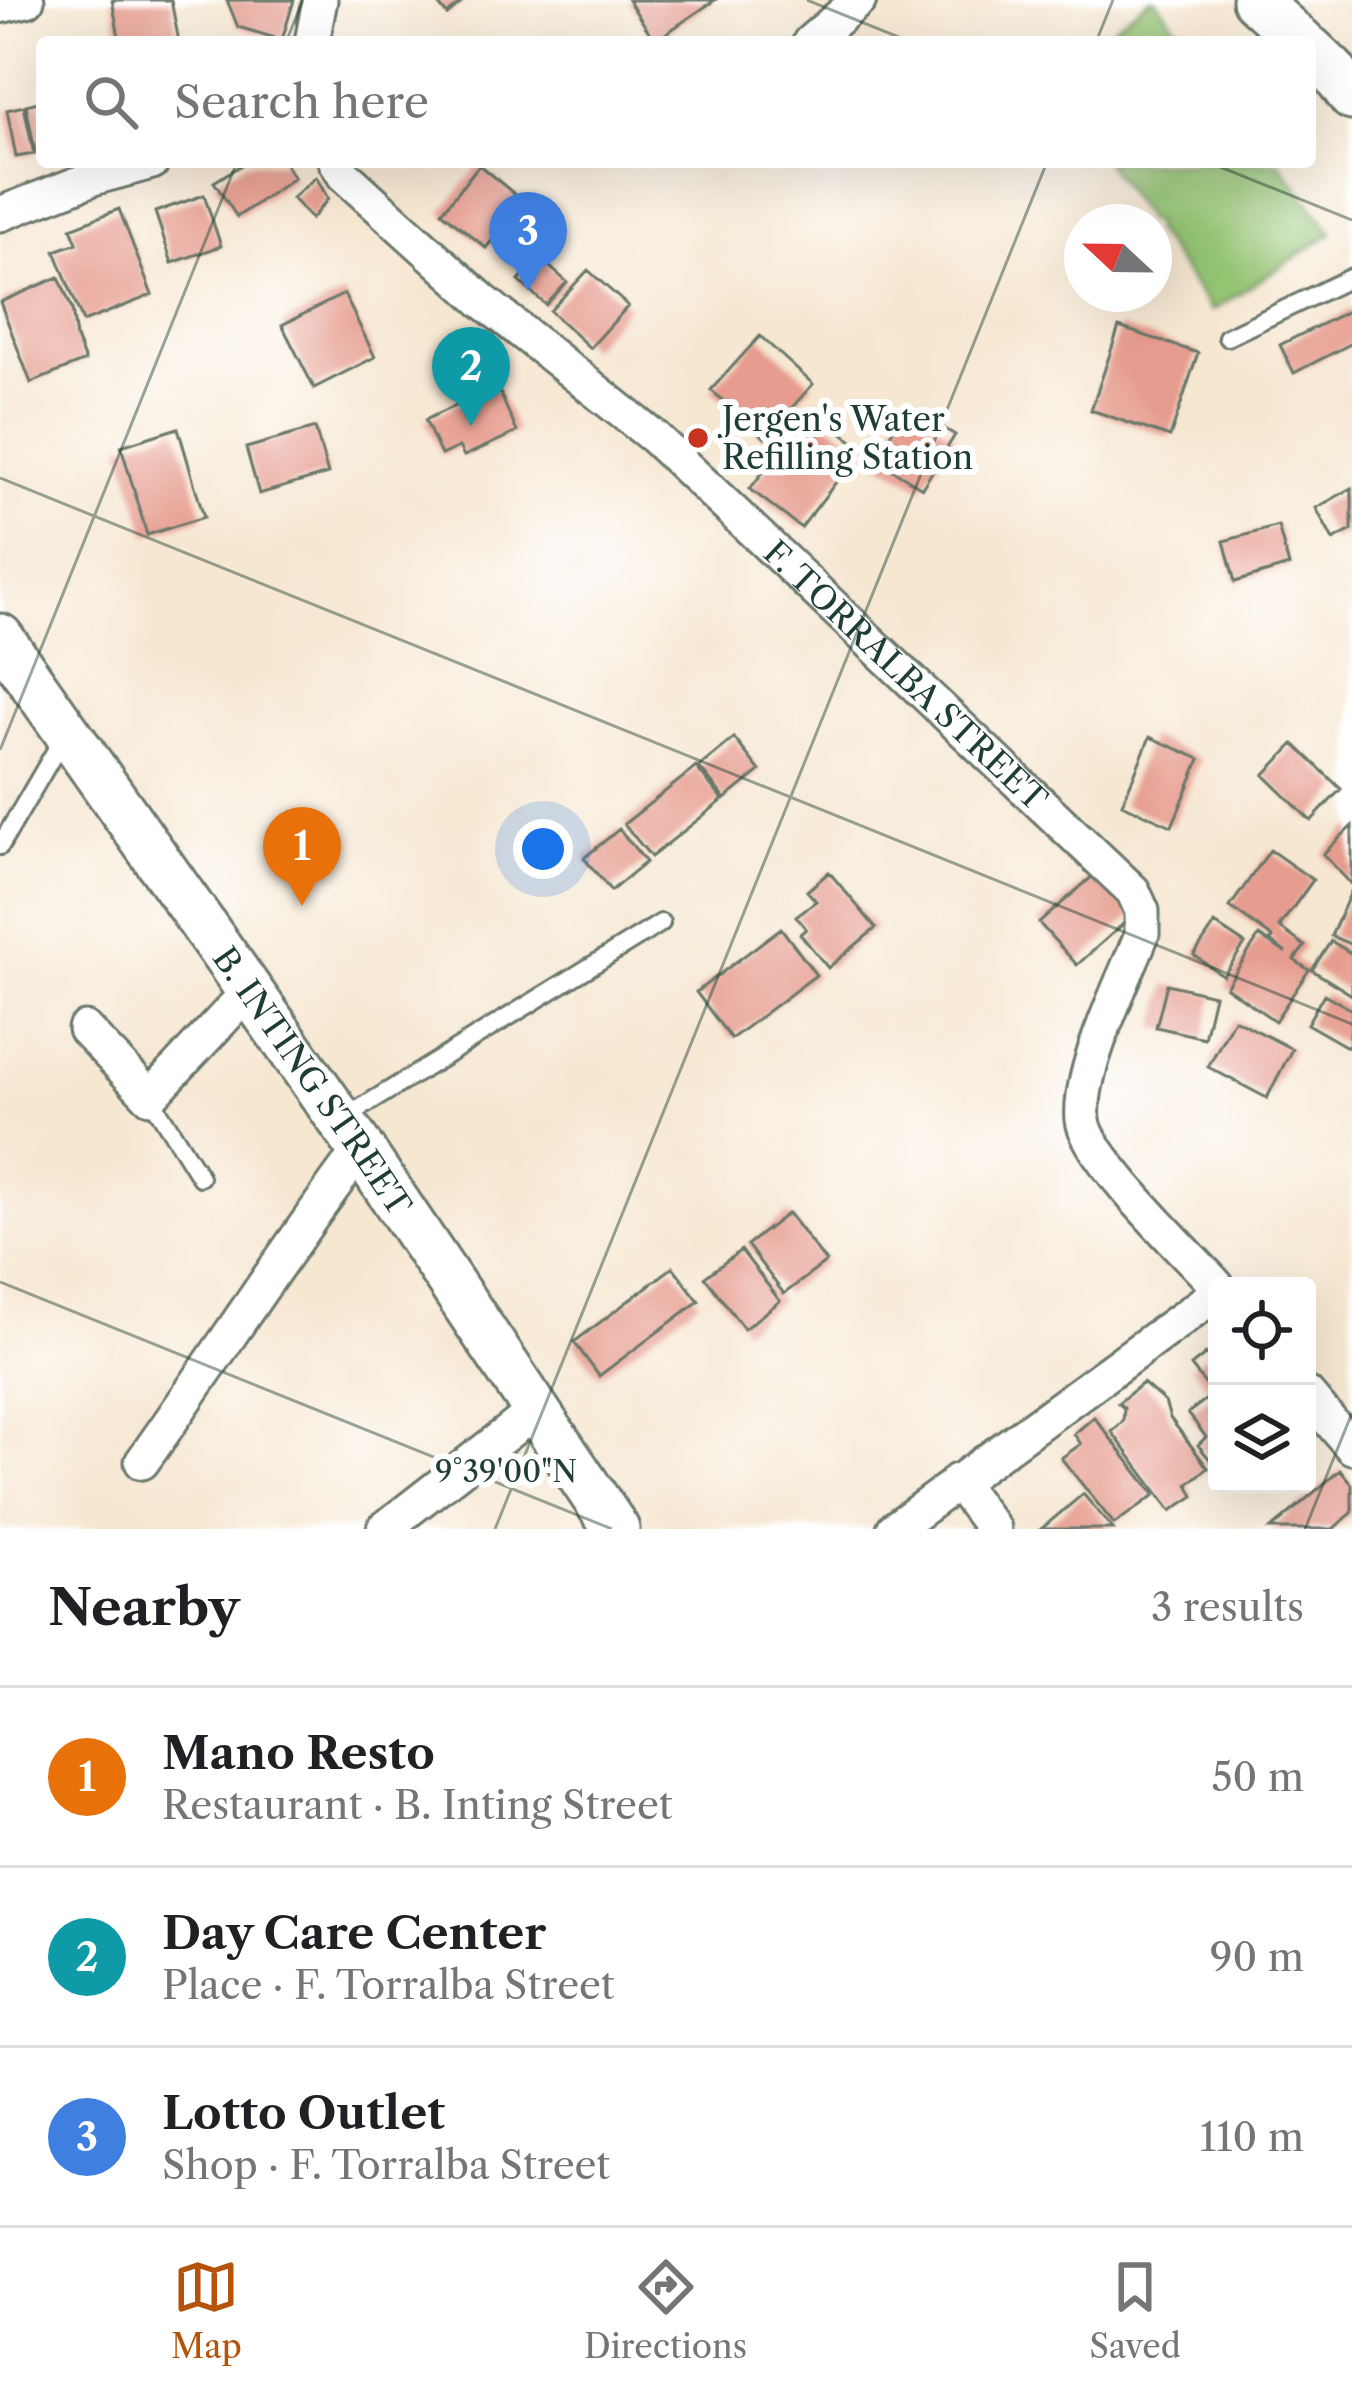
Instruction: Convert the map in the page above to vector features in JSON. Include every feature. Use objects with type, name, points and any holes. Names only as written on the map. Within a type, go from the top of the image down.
[{"type":"street","points":[[0,6],[27,0]]},
{"type":"street","points":[[313,36],[320,0]]},
{"type":"street","points":[[817,36],[859,0]]},
{"type":"street","points":[[1255,0],[1295,36]]},
{"type":"street","points":[[1316,57],[1352,97]]},
{"type":"street","points":[[0,214],[130,168]]},
{"type":"street","name":"F. TORRALBA STREET","points":[[339,168],[483,301],[654,437],[1132,891],[1142,911],[1142,934],[1085,1082],[1083,1124],[1105,1162],[1208,1280]]},
{"type":"street","name":"B. INTING STREET","points":[[0,637],[351,1135],[616,1529]]},
{"type":"street","points":[[85,1030],[150,1097],[248,992]]},
{"type":"street","points":[[142,1462],[227,1343],[351,1135]]},
{"type":"street","name":"F. TORRALBA STREET","points":[[894,1529],[1208,1297]]},
{"type":"street","points":[[1316,1405],[1352,1447]]},
{"type":"street","points":[[384,1529],[538,1409]]},
{"type":"street","points":[[957,1481],[993,1529]]},
{"type":"lane","points":[[1228,337],[1352,278]]},
{"type":"lane","points":[[0,846],[67,732]]},
{"type":"lane","points":[[351,1135],[661,923]]},
{"type":"lane","points":[[150,1097],[200,1177]]},
{"type":"green space","points":[[1149,0],[1156,0],[1183,36],[1102,36]]},
{"type":"green space","points":[[1109,168],[1283,168],[1332,233],[1212,311],[1172,256],[1172,204],[1135,204]]},
{"type":"building","points":[[112,0],[171,0],[178,36],[119,36]]},
{"type":"building","points":[[227,0],[294,0],[283,36],[238,27]]},
{"type":"building","points":[[435,0],[465,0],[447,15]]},
{"type":"building","points":[[628,0],[715,0],[662,36],[652,36]]},
{"type":"building","points":[[36,102],[36,152],[35,152],[26,105]]},
{"type":"building","points":[[24,106],[34,154],[16,157],[7,110]]},
{"type":"building","points":[[236,168],[288,168],[294,178],[237,217],[214,182]]},
{"type":"building","points":[[477,168],[523,201],[486,248],[442,212]]},
{"type":"building","points":[[316,177],[328,199],[311,219],[292,198]]},
{"type":"building","points":[[204,195],[221,246],[172,263],[155,212]]},
{"type":"building","points":[[119,209],[152,295],[83,322],[55,251],[77,243],[71,228]]},
{"type":"building","points":[[540,258],[567,282],[546,305],[519,281]]},
{"type":"building","points":[[588,270],[628,306],[590,348],[550,311]]},
{"type":"building","points":[[59,277],[85,361],[31,383],[0,302]]},
{"type":"building","points":[[344,294],[375,357],[314,388],[282,325]]},
{"type":"building","points":[[1352,309],[1352,343],[1294,373],[1280,345]]},
{"type":"building","points":[[1119,327],[1198,353],[1170,437],[1091,410]]},
{"type":"building","points":[[760,336],[813,384],[765,438],[711,390]]},
{"type":"building","points":[[497,386],[517,432],[464,456],[459,447],[441,455],[425,420]]},
{"type":"building","points":[[907,406],[955,435],[922,488],[875,459]]},
{"type":"building","points":[[811,409],[862,448],[801,528],[750,489]]},
{"type":"building","points":[[178,428],[204,517],[147,535],[121,446]]},
{"type":"building","points":[[315,428],[328,474],[259,494],[246,448]]},
{"type":"building","points":[[1352,488],[1352,530],[1333,540],[1316,508]]},
{"type":"building","points":[[1278,526],[1289,566],[1235,582],[1224,541]]},
{"type":"building","points":[[1150,737],[1200,759],[1172,826],[1122,804]]},
{"type":"building","points":[[734,738],[760,771],[725,799],[699,767]]},
{"type":"building","points":[[1294,744],[1341,789],[1311,821],[1264,775]]},
{"type":"building","points":[[696,767],[723,800],[651,857],[624,824]]},
{"type":"building","points":[[1352,826],[1352,885],[1323,854]]},
{"type":"building","points":[[619,829],[646,862],[611,891],[584,858]]},
{"type":"building","points":[[1270,850],[1313,880],[1279,927],[1305,946],[1294,960],[1309,970],[1275,1021],[1226,987],[1259,936],[1286,953],[1230,907]]},
{"type":"building","points":[[829,872],[876,928],[828,968],[800,934],[806,929],[796,916],[816,901],[807,891]]},
{"type":"building","points":[[1096,873],[1133,915],[1077,965],[1039,923]]},
{"type":"building","points":[[1352,889],[1352,945],[1331,936]]},
{"type":"building","points":[[1215,924],[1245,944],[1223,976],[1194,955]]},
{"type":"building","points":[[781,928],[816,975],[731,1039],[696,992]]},
{"type":"building","points":[[1331,941],[1352,954],[1352,995],[1312,970]]},
{"type":"building","points":[[1167,984],[1214,995],[1204,1038],[1156,1027]]},
{"type":"building","points":[[1324,994],[1352,1010],[1349,1048],[1307,1024]]},
{"type":"building","points":[[1234,1019],[1292,1049],[1267,1098],[1208,1067]]},
{"type":"building","points":[[788,1213],[826,1262],[784,1294],[747,1245]]},
{"type":"building","points":[[741,1250],[780,1301],[744,1329],[705,1277]]},
{"type":"building","points":[[673,1267],[699,1301],[599,1376],[574,1342]]},
{"type":"building","points":[[1206,1354],[1208,1388],[1191,1366]]},
{"type":"building","points":[[1143,1383],[1165,1402],[1170,1418],[1208,1468],[1188,1484],[1194,1496],[1171,1511],[1112,1432],[1123,1421],[1124,1408],[1118,1403]]},
{"type":"building","points":[[1208,1398],[1208,1457],[1198,1445],[1206,1437],[1188,1413]]},
{"type":"building","points":[[1094,1417],[1155,1495],[1114,1524],[1061,1458],[1081,1444],[1074,1434]]},
{"type":"building","points":[[1340,1470],[1352,1484],[1352,1513],[1333,1529],[1271,1529],[1316,1493]]},
{"type":"building","points":[[1083,1494],[1113,1529],[1041,1529]]},
{"type":"place","name":"Lotto Outlet","points":[[528,291]]},
{"type":"place","name":"Day Care Center","points":[[471,426]]},
{"type":"place","name":"Jergen's Water Refilling Station","points":[[698,438]]},
{"type":"place","name":"Mano Resto","points":[[302,906]]}]
